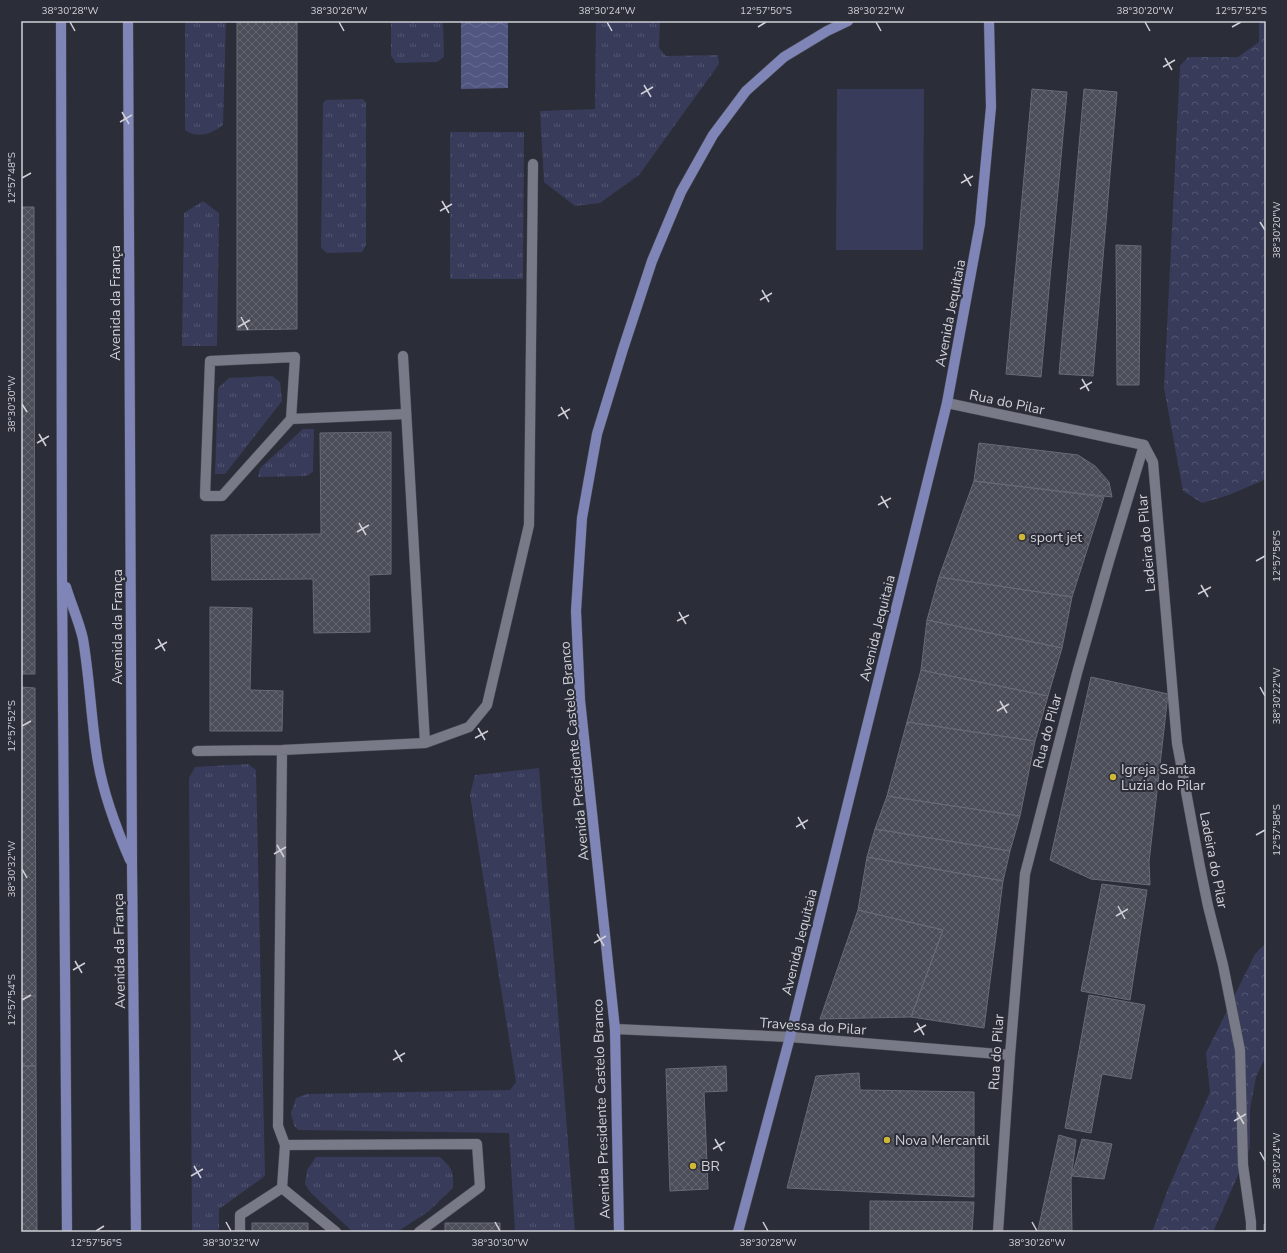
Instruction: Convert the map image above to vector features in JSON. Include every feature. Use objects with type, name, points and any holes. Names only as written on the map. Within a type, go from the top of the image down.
[{"type":"main road","points":[[61,21],[62,577],[67,1232]]},
{"type":"main road","name":"Avenida da França","points":[[128,21],[132,865],[136,1232]]},
{"type":"main road","name":"Avenida Presidente Castelo Branco","points":[[619,1232],[615,1029],[580,700],[576,611],[583,510],[597,434],[623,349],[655,254],[681,192],[713,135],[746,91],[784,57],[827,31],[848,21]]},
{"type":"main road","name":"Avenida Jequitaia","points":[[738,1232],[790,1038],[947,403],[980,224],[991,107],[989,21]]},
{"type":"main road","points":[[62,577],[82,636],[88,671],[98,762],[104,790],[116,827],[132,865]]},
{"type":"street","points":[[197,751],[282,750],[424,743],[469,727],[487,705],[529,525],[533,164]]},
{"type":"street","points":[[403,356],[424,743]]},
{"type":"street","points":[[291,419],[295,357],[210,361],[205,496],[222,496],[291,419],[406,414]]},
{"type":"street","name":"Rua do Pilar","points":[[947,403],[1144,445],[1077,673],[1025,874],[1010,1055],[998,1232]]},
{"type":"street","name":"Ladeira do Pilar","points":[[1144,445],[1153,462],[1178,743],[1201,873],[1223,965],[1240,1050],[1243,1165],[1251,1232]]},
{"type":"street","points":[[282,750],[278,1126],[285,1145],[282,1188]]},
{"type":"street","name":"Travessa do Pilar","points":[[615,1029],[790,1038],[1010,1055]]},
{"type":"street","points":[[285,1145],[477,1144],[480,1187],[419,1232]]},
{"type":"street","points":[[240,1232],[240,1215],[282,1188]]},
{"type":"street","points":[[282,1188],[336,1232]]},
{"type":"green space","points":[[185,21],[226,21],[223,125],[214,131],[199,135],[185,130]]},
{"type":"green space","points":[[391,21],[443,21],[444,57],[437,62],[396,63],[391,56]]},
{"type":"green space","points":[[596,21],[660,21],[659,48],[666,56],[718,55],[719,64],[639,175],[600,203],[575,206],[544,182],[540,111],[595,109]]},
{"type":"green space","points":[[1259,21],[1266,21],[1266,479],[1229,495],[1202,503],[1183,491],[1164,388],[1180,66],[1188,57],[1238,57],[1259,42]]},
{"type":"green space","points":[[837,89],[924,89],[923,250],[836,250]]},
{"type":"green space","points":[[363,99],[366,103],[366,245],[362,252],[327,253],[321,248],[323,103],[326,100]]},
{"type":"green space","points":[[450,132],[524,132],[523,279],[450,279]]},
{"type":"green space","points":[[203,201],[219,213],[217,346],[182,346],[184,213]]},
{"type":"green space","points":[[272,376],[280,382],[282,401],[225,474],[215,474],[218,388],[229,378]]},
{"type":"green space","points":[[303,429],[314,429],[313,472],[306,476],[258,477],[260,468]]},
{"type":"green space","points":[[248,764],[256,770],[265,1176],[219,1209],[219,1232],[192,1232],[189,778],[195,767]]},
{"type":"green space","points":[[539,768],[575,1232],[515,1232],[509,1133],[299,1130],[294,1126],[291,1113],[296,1098],[307,1094],[510,1090],[516,1082],[470,795],[475,775]]},
{"type":"green space","points":[[1266,943],[1266,1056],[1256,1077],[1250,1109],[1250,1148],[1213,1232],[1152,1232],[1168,1189],[1210,1092],[1206,1053],[1255,954]]},
{"type":"green space","points":[[316,1157],[440,1157],[451,1170],[453,1188],[429,1211],[397,1232],[353,1232],[311,1193],[305,1184],[307,1170]]},
{"type":"water","points":[[461,21],[508,21],[508,88],[461,89]]},
{"type":"building","points":[[237,21],[297,21],[297,329],[237,330]]},
{"type":"building","points":[[1032,89],[1067,92],[1041,377],[1006,374]]},
{"type":"building","points":[[1084,89],[1117,92],[1093,376],[1059,374]]},
{"type":"building","points":[[21,207],[34,207],[35,674],[21,674]]},
{"type":"building","points":[[1116,245],[1141,246],[1139,385],[1117,385]]},
{"type":"building","points":[[391,432],[391,574],[369,575],[370,632],[314,633],[313,579],[212,580],[211,535],[321,534],[320,433]]},
{"type":"building","points":[[979,443],[1078,455],[1095,466],[1109,482],[1112,497],[974,481]]},
{"type":"building","name":"sport jet","points":[[974,481],[1104,497],[1072,597],[939,577]]},
{"type":"building","points":[[939,577],[1072,597],[1062,648],[927,620]]},
{"type":"building","points":[[210,607],[252,608],[250,690],[283,691],[282,731],[210,731]]},
{"type":"building","points":[[927,620],[1062,648],[1048,696],[921,670]]},
{"type":"building","points":[[921,670],[1048,696],[1035,741],[907,722]]},
{"type":"building","name":"Igreja Santa Luzia do Pilar","points":[[1091,677],[1168,694],[1149,862],[1150,885],[1091,879],[1050,860]]},
{"type":"building","points":[[21,687],[35,688],[36,996],[21,996]]},
{"type":"building","points":[[907,722],[1035,741],[1020,816],[887,796]]},
{"type":"building","points":[[887,796],[1020,816],[1010,851],[875,829]]},
{"type":"building","points":[[875,829],[1010,851],[1003,881],[867,857]]},
{"type":"building","points":[[867,857],[1003,881],[984,1028],[911,1017],[943,930],[858,910]]},
{"type":"building","points":[[1102,884],[1147,890],[1130,1000],[1081,991]]},
{"type":"building","points":[[858,910],[943,930],[911,1017],[820,1019]]},
{"type":"building","points":[[1089,995],[1145,1005],[1131,1079],[1102,1074],[1091,1133],[1065,1128]]},
{"type":"building","points":[[21,996],[36,996],[36,1066],[21,1066]]},
{"type":"building","points":[[21,1066],[36,1066],[37,1232],[21,1232]]},
{"type":"building","points":[[726,1066],[727,1091],[704,1092],[708,1189],[670,1191],[666,1069]]},
{"type":"building","name":"Nova Mercantil","points":[[859,1073],[860,1090],[974,1092],[974,1197],[787,1188],[816,1076]]},
{"type":"building","points":[[1059,1135],[1076,1140],[1071,1180],[1072,1232],[1038,1230]]},
{"type":"building","points":[[1082,1139],[1112,1144],[1104,1179],[1072,1176]]},
{"type":"building","points":[[870,1201],[974,1202],[972,1232],[870,1232]]},
{"type":"building","points":[[252,1223],[308,1223],[308,1232],[252,1232]]},
{"type":"building","points":[[445,1223],[500,1223],[500,1232],[445,1232]]},
{"type":"building","points":[[1264,1224],[1266,1225],[1266,1232],[1264,1232]]},
{"type":"place","name":"sport jet","points":[[1022,537]]},
{"type":"place","name":"Igreja Santa Luzia do Pilar","points":[[1113,777]]},
{"type":"place","name":"Nova Mercantil","points":[[887,1140]]},
{"type":"place","name":"BR","points":[[693,1166]]}]
